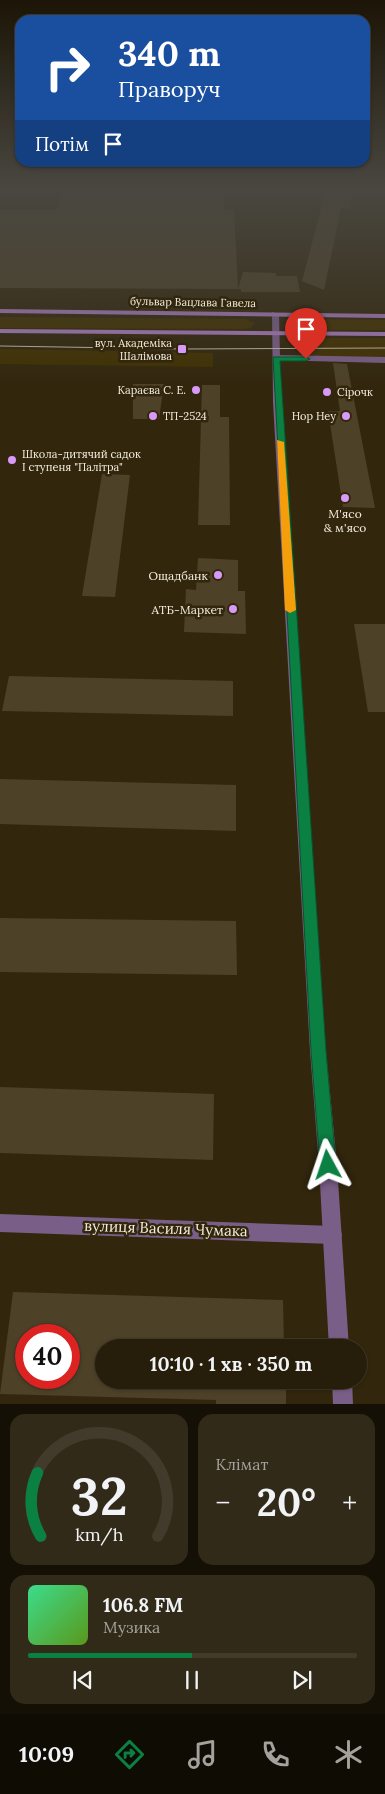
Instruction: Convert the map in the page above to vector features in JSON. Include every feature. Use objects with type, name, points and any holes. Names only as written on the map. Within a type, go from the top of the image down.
[{"type":"main road","name":"бульвар Вацлава Гавела","points":[[0,311],[385,316]]},
{"type":"main road","points":[[0,331],[385,334]]},
{"type":"street","points":[[275,314],[276,358],[318,1044],[333,1235],[339,1339]]},
{"type":"street","points":[[276,358],[385,360]]},
{"type":"street","name":"вулиця Василя Чумака","points":[[0,1223],[333,1235]]},
{"type":"street","points":[[343,1389],[344,1404]]},
{"type":"shaded area","points":[[0,317],[245,319],[255,323],[251,328],[245,329],[0,328]]},
{"type":"shaded area","points":[[301,319],[385,320],[385,330],[302,330],[295,328],[295,321]]},
{"type":"shaded area","points":[[302,338],[385,338],[385,358],[303,357],[298,353],[297,344]]},
{"type":"shaded area","points":[[0,349],[213,353],[213,367],[0,364]]},
{"type":"building","points":[[0,256],[236,256],[238,289],[0,288]]},
{"type":"building","points":[[309,256],[331,256],[324,290],[302,281]]},
{"type":"building","points":[[243,272],[276,273],[276,276],[297,276],[300,292],[241,292],[241,289],[238,289]]},
{"type":"building","points":[[333,363],[347,364],[375,508],[343,507],[328,411],[340,411]]},
{"type":"building","points":[[133,384],[164,384],[159,419],[133,419]]},
{"type":"building","points":[[202,385],[220,385],[220,417],[229,417],[230,525],[198,525]]},
{"type":"building","points":[[102,474],[130,475],[115,597],[82,596]]},
{"type":"building","points":[[198,558],[238,560],[238,591],[245,591],[246,634],[184,632],[186,589],[196,590]]},
{"type":"building","points":[[354,624],[385,624],[385,712],[368,712]]},
{"type":"building","points":[[9,676],[233,681],[233,716],[2,711]]},
{"type":"building","points":[[0,779],[236,785],[236,831],[0,824]]},
{"type":"building","points":[[0,918],[236,921],[237,975],[0,972]]},
{"type":"building","points":[[0,1087],[214,1094],[213,1160],[0,1153]]},
{"type":"building","points":[[13,1292],[283,1300],[284,1339],[95,1339],[95,1389],[286,1389],[286,1404],[216,1404],[216,1400],[0,1394]]},
{"type":"tram line","points":[[0,346],[182,349],[385,348]]},
{"type":"slow traffic","points":[[280,442],[290,610]]},
{"type":"place","name":"вул. Академіка Шалімова","points":[[182,349]]},
{"type":"place","name":"Караєва С. Е.","points":[[196,390]]},
{"type":"place","name":"Сірочк","points":[[327,392]]},
{"type":"place","name":"ТП-2524","points":[[153,416]]},
{"type":"place","name":"Hop Hey","points":[[346,416]]},
{"type":"place","name":"Школа-дитячий садок І ступеня \"Палітра\"","points":[[12,460]]},
{"type":"place","name":"М'ясо & м'ясо","points":[[345,498]]},
{"type":"place","name":"Ощадбанк","points":[[218,575]]},
{"type":"place","name":"АТБ-Маркет","points":[[233,609]]},
{"type":"route","points":[[306,359],[276,358],[277,402],[318,1051],[328,1165]]}]
